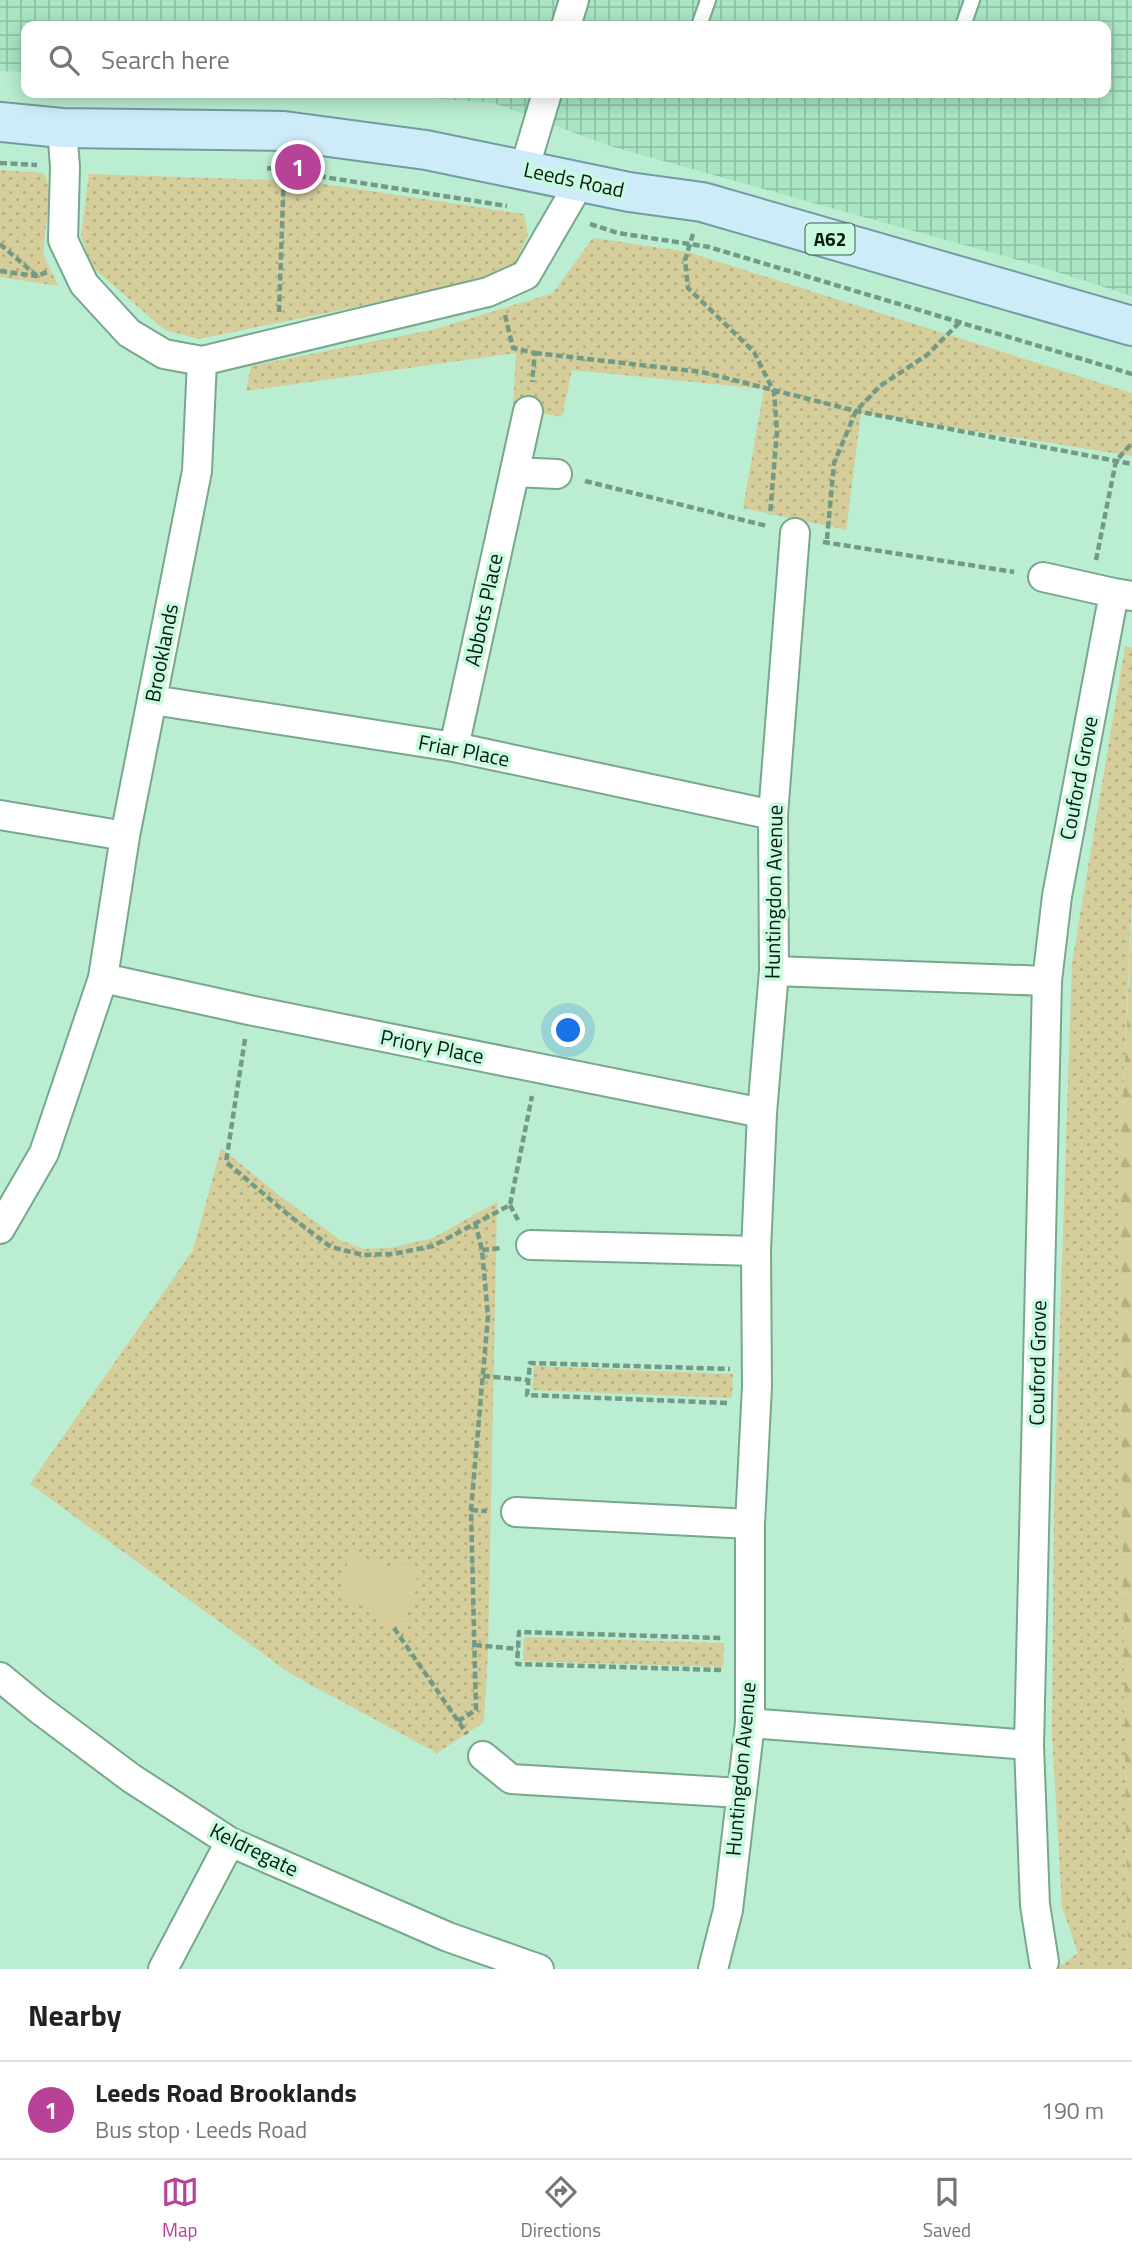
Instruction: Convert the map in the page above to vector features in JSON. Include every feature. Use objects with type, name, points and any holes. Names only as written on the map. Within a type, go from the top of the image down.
[{"type":"main road","name":"Leeds Road","points":[[0,122],[62,128],[284,131],[426,150],[629,192],[702,202],[1132,326]]},
{"type":"street","points":[[568,21],[574,0]]},
{"type":"street","points":[[524,170],[546,98]]},
{"type":"street","points":[[62,128],[65,167],[63,240],[84,284],[129,333],[164,354],[202,361],[488,292],[526,275],[580,182]]},
{"type":"street","name":"Brooklands","points":[[0,1228],[44,1153],[103,978],[125,836],[197,471],[202,361]]},
{"type":"street","name":"Abbots Place","points":[[454,747],[528,411]]},
{"type":"street","points":[[514,472],[557,474]]},
{"type":"street","name":"Huntingdon Avenue","points":[[713,1969],[728,1910],[750,1723],[750,1524],[757,1370],[757,1251],[762,1113],[774,971],[773,815],[782,530]]},
{"type":"street","points":[[1043,576],[1123,594]]},
{"type":"street","name":"Couford Grove","points":[[1044,1962],[1035,1905],[1029,1745],[1047,981],[1057,896],[1123,594]]},
{"type":"street","name":"Friar Place","points":[[153,700],[454,747],[773,815]]},
{"type":"street","points":[[0,815],[125,836]]},
{"type":"street","points":[[774,971],[1047,981]]},
{"type":"street","name":"Priory Place","points":[[103,978],[762,1113]]},
{"type":"street","points":[[531,1245],[757,1251]]},
{"type":"street","points":[[516,1512],[750,1524]]},
{"type":"street","name":"Keldregate","points":[[0,1677],[131,1778],[230,1842],[448,1937],[539,1969]]},
{"type":"street","points":[[750,1723],[1029,1745]]},
{"type":"street","points":[[483,1756],[511,1779],[741,1793]]},
{"type":"street","points":[[163,1969],[230,1842]]},
{"type":"lane","points":[[701,21],[708,0]]},
{"type":"lane","points":[[965,21],[972,0]]},
{"type":"path","points":[[278,343],[284,131]]},
{"type":"path","points":[[0,163],[65,167]]},
{"type":"path","points":[[261,168],[510,206]]},
{"type":"path","points":[[702,202],[685,260],[688,288],[754,352],[774,392],[778,431],[774,489],[782,530]]},
{"type":"path","points":[[561,214],[618,233],[709,247],[1132,374]]},
{"type":"path","points":[[0,244],[37,276]]},
{"type":"path","points":[[0,271],[37,276],[74,262]]},
{"type":"path","points":[[827,544],[834,463],[856,411],[880,386],[927,355],[960,322],[978,282]]},
{"type":"path","points":[[499,287],[513,348],[535,353],[702,372],[856,411],[1132,464]]},
{"type":"path","points":[[528,411],[535,353]]},
{"type":"path","points":[[1123,594],[1094,565],[1116,461],[1132,443]]},
{"type":"path","points":[[249,1010],[226,1162],[331,1247],[363,1255],[393,1254],[433,1246],[510,1205],[537,1067]]},
{"type":"path","points":[[458,1721],[476,1710],[471,1510],[488,1316],[482,1250],[474,1222]]},
{"type":"path","points":[[756,1404],[527,1395],[530,1363],[757,1370]]},
{"type":"path","points":[[483,1376],[528,1380]]},
{"type":"path","points":[[394,1628],[483,1756]]},
{"type":"path","points":[[750,1639],[519,1632],[517,1664],[750,1671]]},
{"type":"path","points":[[474,1645],[518,1649]]},
{"type":"shaded area","points":[[0,0],[1132,0],[1132,296],[1032,264],[610,146],[494,103],[427,98],[1111,98],[1111,21],[21,21],[21,72],[0,71]]},
{"type":"green space","points":[[0,170],[44,173],[50,189],[43,253],[58,286],[0,277]]},
{"type":"green space","points":[[89,174],[304,181],[524,214],[528,235],[515,263],[478,282],[199,339],[165,330],[92,267],[81,235]]},
{"type":"green space","points":[[593,238],[688,252],[1132,393],[1132,456],[861,413],[846,530],[743,508],[764,389],[572,370],[562,417],[513,408],[516,353],[246,391],[251,366],[436,329],[553,293]]},
{"type":"green space","points":[[1125,647],[1132,647],[1132,896],[1121,1137],[1122,1508],[1128,1969],[1055,1969],[1078,1953],[1062,1907],[1052,1733],[1054,1506],[1072,963]]},
{"type":"green space","points":[[1132,920],[1132,1969],[1128,1969],[1122,1508],[1121,1137]]},
{"type":"green space","points":[[221,1148],[340,1240],[363,1249],[390,1248],[433,1238],[497,1202],[488,1651],[484,1722],[437,1753],[291,1674],[30,1484],[193,1250]]},
{"type":"green space","points":[[534,1366],[733,1374],[732,1398],[532,1390]]},
{"type":"green space","points":[[350,1553],[387,1566],[408,1563],[417,1577],[405,1621],[391,1623],[380,1618],[374,1610],[339,1598]]},
{"type":"green space","points":[[524,1637],[724,1643],[723,1667],[523,1661]]},
{"type":"place","name":"Leeds Road Brooklands","points":[[298,167]]}]
